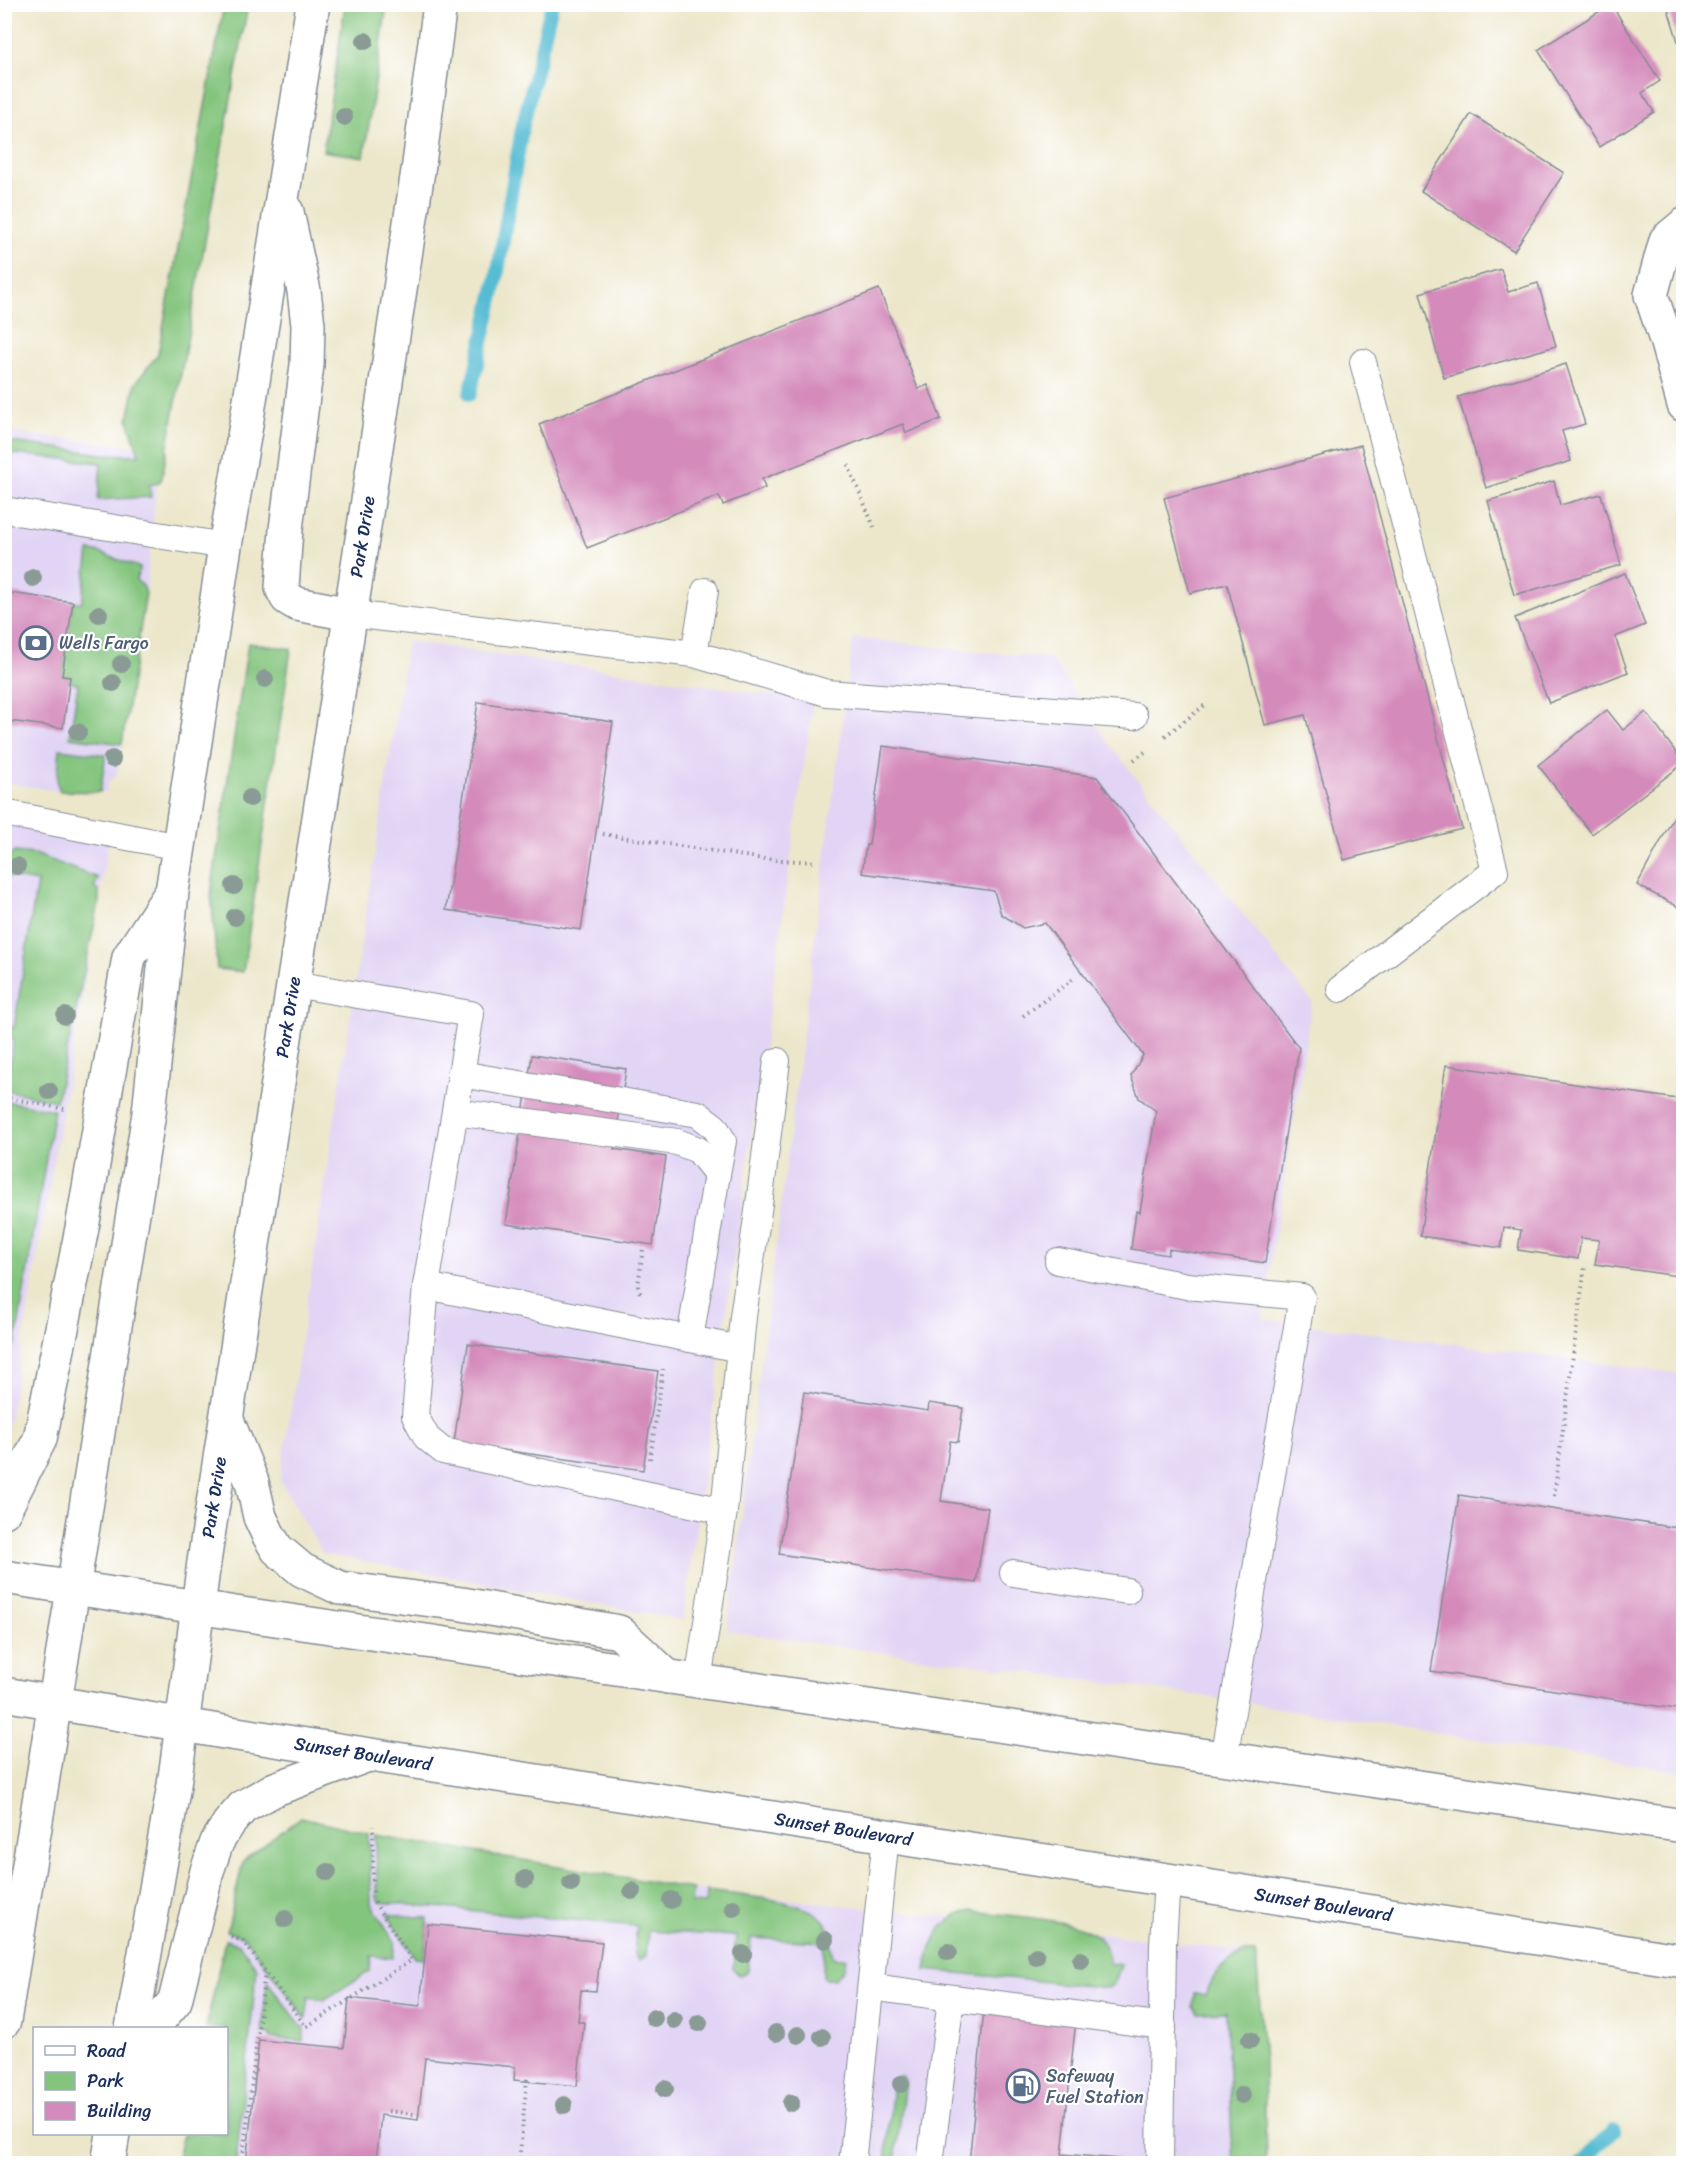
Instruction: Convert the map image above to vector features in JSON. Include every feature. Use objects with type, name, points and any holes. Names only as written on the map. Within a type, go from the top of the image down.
[{"type":"main road","points":[[4,2021],[149,1113],[172,892],[225,546],[313,4]]},
{"type":"main road","name":"Park Drive","points":[[132,2027],[174,1785],[226,1419],[419,164],[440,4]]},
{"type":"main road","points":[[282,189],[304,291],[308,325],[307,365],[286,529],[282,588],[287,598],[297,604],[350,614]]},
{"type":"main road","points":[[1683,225],[1666,240],[1651,295],[1683,405]]},
{"type":"main road","points":[[4,1511],[40,1439],[82,1228],[129,957],[172,892]]},
{"type":"main road","points":[[226,1419],[252,1482],[260,1517],[268,1534],[277,1549],[302,1570],[340,1588],[462,1604],[620,1632],[683,1679]]},
{"type":"main road","points":[[4,1577],[1683,1826]]},
{"type":"main road","name":"Sunset Boulevard","points":[[4,1694],[370,1755],[1683,1961]]},
{"type":"main road","points":[[153,2027],[175,2001],[207,1871],[217,1842],[229,1823],[243,1807],[275,1789],[370,1755]]},
{"type":"main road","points":[[108,2163],[113,2135]]},
{"type":"lane","points":[[1340,988],[1495,871],[1363,362]]},
{"type":"lane","points":[[4,510],[225,546]]},
{"type":"lane","points":[[694,654],[705,591]]},
{"type":"lane","points":[[350,614],[694,654],[827,693],[1134,716]]},
{"type":"lane","points":[[4,813],[179,847]]},
{"type":"lane","points":[[293,984],[471,1014],[426,1286],[415,1416],[427,1438],[443,1451],[724,1511]]},
{"type":"lane","points":[[683,1679],[724,1511],[740,1349],[777,1061]]},
{"type":"lane","points":[[460,1074],[698,1113],[715,1127],[723,1141],[690,1339]]},
{"type":"lane","points":[[454,1112],[677,1142],[698,1150],[717,1174]]},
{"type":"lane","points":[[1058,1261],[1187,1286],[1302,1297],[1224,1759]]},
{"type":"lane","points":[[426,1286],[740,1349]]},
{"type":"lane","points":[[1013,1573],[1127,1591]]},
{"type":"lane","points":[[852,2163],[886,1836]]},
{"type":"lane","points":[[1160,2163],[1163,1944],[1167,1880]]},
{"type":"lane","points":[[871,1988],[1163,2026]]},
{"type":"lane","points":[[930,2163],[951,1999]]},
{"type":"path","points":[[848,465],[874,526]]},
{"type":"path","points":[[1156,743],[1205,705]]},
{"type":"path","points":[[1134,760],[1149,749]]},
{"type":"path","points":[[603,834],[764,859],[816,862]]},
{"type":"path","points":[[1023,1016],[1076,977]]},
{"type":"path","points":[[4,1096],[68,1109]]},
{"type":"path","points":[[644,1250],[638,1286],[664,1371],[645,1495]]},
{"type":"path","points":[[1554,1496],[1585,1266]]},
{"type":"path","points":[[227,1936],[243,1941],[306,2027],[412,1960],[373,1900],[373,1826]]},
{"type":"path","points":[[242,2163],[265,1971]]},
{"type":"path","points":[[519,2163],[527,2078]]},
{"type":"path","points":[[388,2111],[422,2115]]},
{"type":"shaded area","points":[[4,432],[160,449],[146,593],[117,775],[108,782],[107,792],[63,792],[5,782]]},
{"type":"shaded area","points":[[853,638],[1052,659],[1111,746],[1312,1002],[1262,1319],[1683,1374],[1683,1772],[1203,1696],[727,1631]]},
{"type":"shaded area","points":[[407,641],[813,701],[683,1620],[323,1554],[280,1480]]},
{"type":"shaded area","points":[[5,815],[110,834],[5,1443]]},
{"type":"shaded area","points":[[301,1817],[376,1835],[693,1889],[952,1917],[973,1911],[1072,1925],[1091,1932],[1256,1953],[1264,2061],[1266,2163],[176,2164],[183,2135],[228,2135],[228,2027],[206,2027],[243,1861]]},
{"type":"green space","points":[[224,5],[248,5],[162,478],[159,483],[149,485],[151,497],[98,500],[101,463],[5,453],[5,441],[103,454],[139,455],[128,420],[135,384],[158,354]]},
{"type":"green space","points":[[345,5],[387,5],[364,157],[323,151]]},
{"type":"green space","points":[[89,551],[98,552],[140,568],[136,580],[143,586],[146,593],[122,744],[70,737],[78,684],[69,682],[70,677],[62,676],[73,602],[82,602]]},
{"type":"green space","points":[[248,643],[291,649],[243,972],[217,969],[211,893]]},
{"type":"green space","points":[[60,749],[106,755],[100,792],[60,791],[57,783]]},
{"type":"green space","points":[[14,852],[35,854],[98,878],[94,888],[99,891],[99,903],[56,1101],[5,1090],[5,1076],[8,1076],[14,1038],[5,1036],[5,1027],[14,1028],[37,882],[5,876],[5,859]]},
{"type":"green space","points":[[5,1101],[54,1110],[15,1346],[4,1344]]},
{"type":"green space","points":[[301,1817],[369,1833],[371,1904],[395,1942],[393,1958],[371,1956],[370,1971],[324,2000],[309,1997],[306,2019],[244,1937],[227,1932],[243,1861]]},
{"type":"green space","points":[[376,1835],[693,1889],[691,1903],[705,1904],[706,1891],[788,1903],[816,1914],[825,1922],[830,1935],[833,1958],[846,1958],[844,1969],[834,1979],[825,1979],[823,1976],[824,1942],[751,1938],[748,1971],[739,1975],[733,1969],[736,1936],[648,1931],[646,1956],[638,1960],[634,1953],[637,1926],[379,1902],[377,1898]]},
{"type":"green space","points":[[973,1911],[1053,1921],[1082,1928],[1092,1933],[1105,1946],[1109,1963],[1121,1965],[1114,1984],[1108,1988],[926,1970],[934,1940],[939,1931],[953,1918]]},
{"type":"green space","points":[[387,1914],[428,1918],[424,1959],[415,1958]]},
{"type":"green space","points":[[225,1940],[239,1944],[257,1968],[236,2163],[176,2163],[183,2135],[228,2135],[228,2027],[206,2027]]},
{"type":"green space","points":[[1244,1953],[1256,1953],[1264,2061],[1266,2163],[1233,2163],[1226,2012],[1198,2013],[1193,2007],[1194,1993],[1206,1995],[1220,1970]]},
{"type":"green space","points":[[267,1981],[304,2029],[303,2041],[270,2038],[270,2034],[262,2033]]},
{"type":"green space","points":[[902,2076],[905,2080],[895,2163],[885,2163],[893,2083],[897,2077]]},
{"type":"building","points":[[1611,4],[1660,81],[1642,93],[1654,112],[1599,147],[1538,50]]},
{"type":"building","points":[[1684,4],[1683,58],[1668,9]]},
{"type":"building","points":[[1471,114],[1564,173],[1514,251],[1421,191]]},
{"type":"building","points":[[1501,269],[1508,292],[1538,283],[1556,346],[1444,378],[1420,293]]},
{"type":"building","points":[[879,289],[918,389],[928,385],[941,419],[906,433],[903,424],[762,479],[765,488],[723,505],[719,496],[587,548],[539,424]]},
{"type":"building","points":[[1566,364],[1585,424],[1562,431],[1571,461],[1486,488],[1458,397]]},
{"type":"building","points":[[1361,445],[1462,829],[1344,860],[1305,715],[1265,725],[1227,584],[1190,593],[1164,498]]},
{"type":"building","points":[[1554,481],[1560,505],[1601,494],[1621,565],[1514,595],[1488,501]]},
{"type":"building","points":[[1625,573],[1645,625],[1615,637],[1628,672],[1549,703],[1515,618]]},
{"type":"building","name":"Wells Fargo","points":[[4,592],[73,602],[62,676],[70,677],[63,728],[9,721],[10,717],[4,716]]},
{"type":"building","points":[[478,702],[613,722],[581,930],[446,910]]},
{"type":"building","points":[[1607,710],[1623,730],[1646,712],[1684,763],[1592,834],[1538,765]]},
{"type":"building","points":[[883,746],[1097,777],[1299,1048],[1265,1263],[1169,1249],[1168,1255],[1131,1249],[1136,1211],[1140,1212],[1156,1111],[1139,1098],[1131,1076],[1143,1055],[1045,923],[1023,928],[1001,914],[994,891],[862,873],[866,845],[869,845]]},
{"type":"building","points":[[1684,798],[1684,910],[1637,885]]},
{"type":"building","points":[[532,1055],[626,1069],[614,1149],[666,1157],[653,1245],[506,1224]]},
{"type":"building","points":[[1446,1065],[1684,1100],[1684,1277],[1595,1264],[1599,1240],[1581,1238],[1578,1259],[1518,1250],[1521,1230],[1504,1227],[1501,1248],[1420,1236]]},
{"type":"building","points":[[468,1344],[658,1371],[643,1470],[454,1443]]},
{"type":"building","points":[[804,1392],[928,1411],[929,1403],[963,1408],[958,1442],[950,1441],[941,1501],[988,1508],[976,1583],[779,1554]]},
{"type":"building","points":[[1459,1495],[1684,1529],[1682,1710],[1431,1671]]},
{"type":"building","points":[[428,1924],[602,1942],[596,1991],[581,1990],[578,2022],[584,2022],[577,2086],[514,2080],[515,2067],[425,2058],[418,2120],[381,2115],[376,2164],[246,2164],[259,2040],[344,2048],[349,1998],[420,2006]]},
{"type":"building","name":"Safeway Fuel Station","points":[[984,2010],[1076,2019],[1062,2154],[1119,2159],[1119,2164],[969,2164]]},
{"type":"waterway","points":[[470,394],[496,282],[522,129],[552,4]]},
{"type":"waterway","points":[[1580,2164],[1614,2130]]},
{"type":"place","name":"Wells Fargo","points":[[36,643]]},
{"type":"place","name":"Safeway Fuel Station","points":[[1023,2086]]}]
